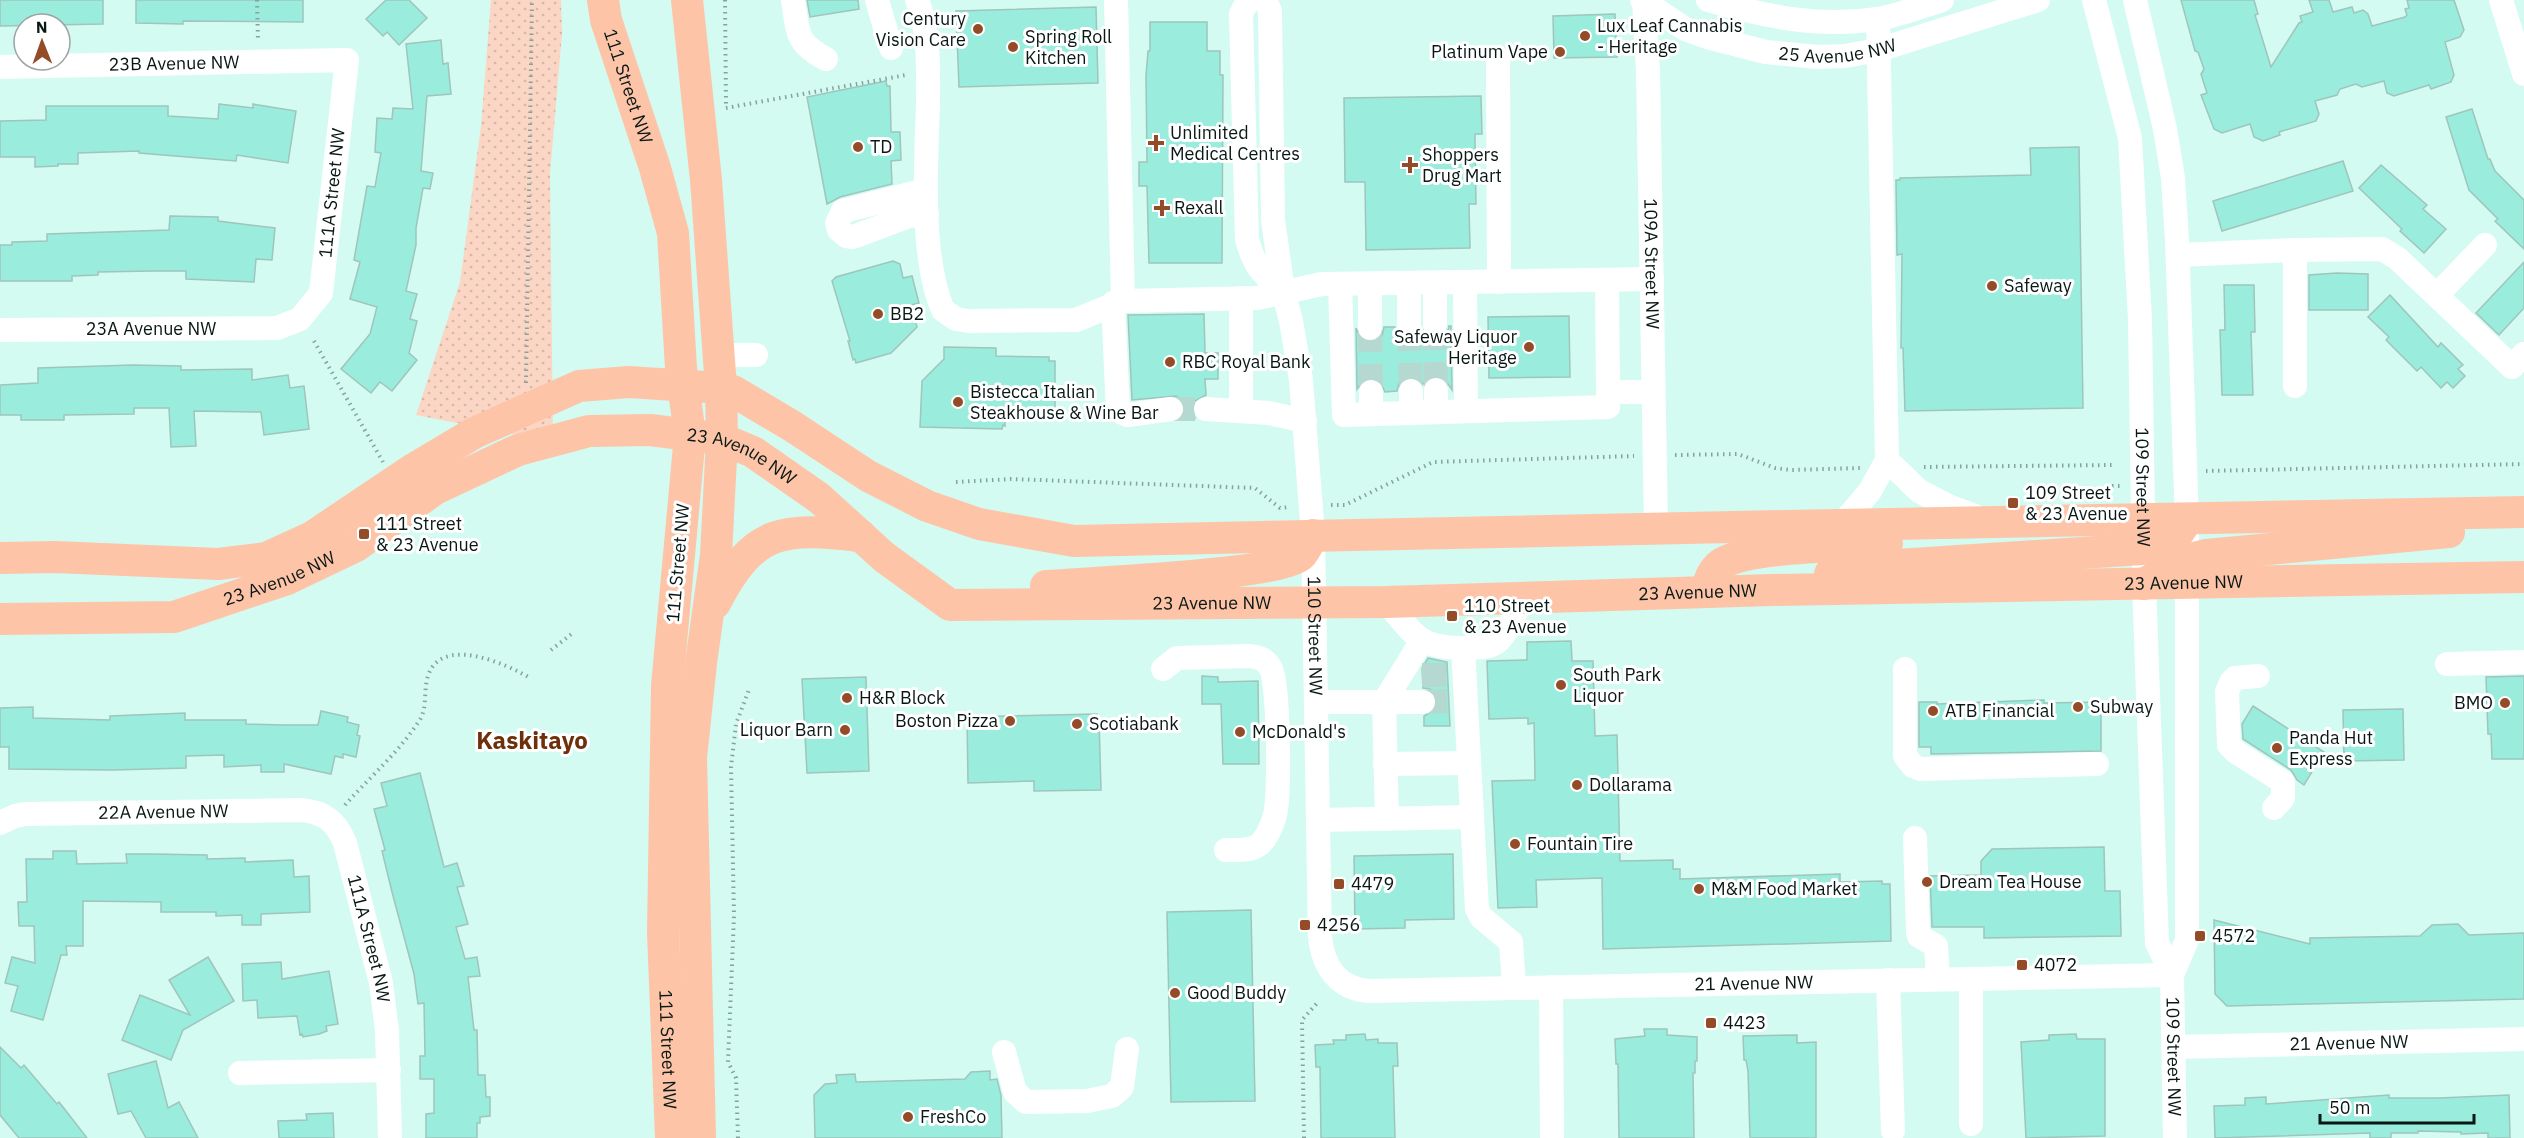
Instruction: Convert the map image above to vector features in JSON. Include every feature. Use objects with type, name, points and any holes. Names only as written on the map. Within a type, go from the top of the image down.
[{"type":"main road","name":"111 Street NW","points":[[603,0],[606,20],[655,168],[673,234],[681,368],[686,386],[690,435],[667,687],[663,933],[671,1138]]},
{"type":"main road","name":"111 Street NW","points":[[687,0],[706,180],[721,388],[722,439],[716,555],[691,758],[700,1138]]},
{"type":"main road","name":"23 Avenue NW","points":[[0,558],[55,557],[218,564],[266,558],[312,537],[412,470],[474,433],[579,386],[629,382],[721,388],[733,391],[792,426],[868,476],[927,506],[979,524],[1074,541],[1656,527],[1995,523],[2143,535]]},
{"type":"main road","name":"23 Avenue NW","points":[[0,619],[174,617],[287,579],[317,565],[356,546],[435,489],[518,450],[589,431],[650,430],[722,439],[753,452],[819,498],[884,557],[950,605],[1386,602],[1772,590],[2144,585]]},
{"type":"main road","points":[[1772,590],[1851,568],[2143,535],[2174,539],[2187,520],[2524,512]]},
{"type":"main road","points":[[2144,585],[2186,572],[2206,555],[2430,535],[2524,521]]},
{"type":"main road","points":[[1708,592],[1707,583],[1720,565],[1749,553],[1962,539],[1995,523]]},
{"type":"main road","points":[[709,614],[730,575],[745,556],[777,536],[811,531],[861,536]]},
{"type":"main road","points":[[968,605],[982,590],[1194,576],[1282,563],[1300,555],[1313,535]]},
{"type":"main road","name":"23 Avenue NW","points":[[2186,572],[2524,577]]},
{"type":"street","points":[[793,0],[802,42],[808,49],[825,59]]},
{"type":"street","points":[[877,0],[891,48]]},
{"type":"street","points":[[917,0],[926,29],[928,73],[926,202],[932,266],[940,302],[947,315],[956,319],[968,321],[1076,320],[1118,302],[1257,298],[1322,284],[1652,279]]},
{"type":"street","points":[[1116,0],[1118,411],[1128,415],[1171,409]]},
{"type":"street","points":[[1248,0],[1241,14],[1247,239],[1256,265],[1262,274],[1283,291]]},
{"type":"street","name":"110 Street NW","points":[[1265,0],[1270,11],[1273,220],[1283,291],[1295,341],[1305,421],[1313,535],[1321,949],[1329,969],[1337,979]]},
{"type":"street","name":"25 Avenue NW","points":[[1708,0],[1751,5],[1784,19],[1825,22],[1942,0]]},
{"type":"street","name":"25 Avenue NW","points":[[1644,1],[1685,29],[1733,45],[1766,52],[1818,57],[1845,56],[1878,50],[2038,0]]},
{"type":"street","name":"109 Street NW","points":[[2094,0],[2130,138],[2140,319],[2144,585],[2157,943],[2172,975],[2175,1138]]},
{"type":"street","name":"109 Street NW","points":[[2135,0],[2165,129],[2173,178],[2178,255],[2187,520],[2187,940],[2172,975]]},
{"type":"street","points":[[2501,0],[2524,74]]},
{"type":"street","name":"109A Street NW","points":[[1644,1],[1656,527]]},
{"type":"street","points":[[1842,524],[1888,465],[1878,50],[1884,11]]},
{"type":"street","points":[[1498,58],[1499,282]]},
{"type":"street","name":"23B Avenue NW","points":[[0,67],[347,60]]},
{"type":"street","name":"111A Street NW","points":[[300,319],[321,293],[347,60]]},
{"type":"street","points":[[2437,296],[2485,245]]},
{"type":"street","points":[[2178,255],[2382,249],[2397,258],[2512,367],[2524,354]]},
{"type":"street","points":[[2295,250],[2295,386]]},
{"type":"street","points":[[1340,284],[1344,415],[1371,403],[1436,401],[1466,411],[1608,406],[1607,280]]},
{"type":"street","points":[[1370,283],[1370,328]]},
{"type":"street","points":[[1409,283],[1409,327]]},
{"type":"street","points":[[1435,283],[1435,326]]},
{"type":"street","points":[[1465,283],[1466,411]]},
{"type":"street","points":[[1241,298],[1241,410]]},
{"type":"street","name":"23A Avenue NW","points":[[0,330],[277,328],[300,319]]},
{"type":"street","points":[[718,356],[756,355]]},
{"type":"street","points":[[1608,392],[1653,392]]},
{"type":"street","points":[[1206,409],[1241,410],[1305,421]]},
{"type":"street","points":[[1888,465],[1919,491],[1948,506],[1995,523]]},
{"type":"street","points":[[1386,602],[1421,642],[1432,646],[1463,648],[1486,647],[1496,643],[1523,597]]},
{"type":"street","points":[[1387,818],[1384,710],[1411,675],[1421,642]]},
{"type":"street","points":[[1463,648],[1456,675],[1458,709],[1469,762],[1477,909],[1481,917],[1505,934],[1511,942],[1514,987]]},
{"type":"street","points":[[1163,669],[1177,658],[1249,656],[1260,657],[1267,662],[1272,671],[1275,681],[1278,789],[1276,813],[1265,838],[1256,847],[1226,850]]},
{"type":"street","points":[[2447,664],[2524,662]]},
{"type":"street","points":[[1905,669],[1905,756],[1913,766],[1921,769],[2097,764]]},
{"type":"street","points":[[2258,676],[2235,678],[2228,687],[2229,745],[2236,752],[2283,782],[2283,798],[2274,808]]},
{"type":"street","points":[[1316,702],[1384,710],[1424,710]]},
{"type":"street","points":[[1386,764],[1469,762]]},
{"type":"street","name":"22A Avenue NW","points":[[0,823],[25,814],[301,810],[327,816]]},
{"type":"street","name":"111A Street NW","points":[[327,816],[334,823],[345,843],[370,935],[384,1007],[390,1138]]},
{"type":"street","points":[[1318,820],[1472,817]]},
{"type":"street","points":[[1915,838],[1918,932],[1937,949],[1938,979]]},
{"type":"street","name":"21 Avenue NW","points":[[1337,979],[1356,990],[1369,991],[2172,975]]},
{"type":"street","points":[[1971,979],[1971,1124]]},
{"type":"street","points":[[1888,980],[1893,1131]]},
{"type":"street","points":[[1551,987],[1552,1138]]},
{"type":"street","name":"21 Avenue NW","points":[[2174,1047],[2524,1040]]},
{"type":"street","points":[[1004,1052],[1016,1092],[1026,1102],[1087,1101],[1112,1096],[1122,1087],[1127,1049]]},
{"type":"street","points":[[240,1073],[388,1070]]},
{"type":"path","points":[[256,0],[259,62]]},
{"type":"path","points":[[526,389],[532,0]]},
{"type":"path","points":[[726,108],[928,73]]},
{"type":"path","points":[[314,341],[386,468]]},
{"type":"path","points":[[1345,505],[1433,462],[1738,454],[1775,468],[1791,470],[1888,465],[2112,465]]},
{"type":"path","points":[[2206,471],[2524,464]]},
{"type":"path","points":[[956,482],[1011,479],[1255,488],[1280,508]]},
{"type":"path","points":[[551,650],[574,632]]},
{"type":"path","points":[[327,816],[343,806],[417,724],[424,707],[427,678],[440,660],[459,654],[470,655],[507,665],[530,678]]},
{"type":"path","points":[[738,1138],[736,1078],[728,1062],[734,916],[731,767],[736,724],[750,687]]},
{"type":"path","points":[[1304,1138],[1302,1020],[1318,1002]]},
{"type":"shaded area","points":[[491,0],[561,0],[562,34],[550,174],[553,442],[416,415],[460,282],[481,126]]},
{"type":"building","points":[[0,0],[103,0],[103,24],[72,25],[72,12],[12,12],[12,26],[0,26]]},
{"type":"building","points":[[136,0],[303,0],[303,22],[136,23]]},
{"type":"building","points":[[386,0],[409,0],[427,18],[399,45],[387,32],[383,36],[366,19]]},
{"type":"building","points":[[807,0],[858,0],[859,9],[810,17]]},
{"type":"building","points":[[2181,0],[2254,0],[2258,14],[2255,15],[2271,67],[2299,23],[2302,22],[2300,16],[2313,12],[2309,0],[2329,0],[2333,12],[2352,7],[2354,13],[2363,10],[2368,14],[2372,26],[2405,17],[2407,15],[2405,9],[2409,8],[2407,0],[2454,0],[2464,30],[2460,37],[2445,42],[2454,75],[2451,82],[2431,89],[2429,85],[2394,96],[2387,93],[2384,81],[2362,87],[2356,84],[2340,89],[2337,95],[2315,101],[2319,114],[2316,121],[2279,132],[2280,135],[2263,141],[2254,137],[2250,124],[2222,133],[2214,129],[2201,95],[2207,93],[2201,74],[2204,69],[2198,52],[2195,51]]},
{"type":"building","points":[[1096,7],[1098,83],[959,87],[956,11]]},
{"type":"building","name":"Lux Leaf Cannabis - Heritage","points":[[1615,14],[1617,57],[1554,58],[1553,16]]},
{"type":"building","points":[[1150,22],[1207,22],[1207,51],[1220,51],[1220,75],[1223,75],[1222,263],[1149,263],[1147,186],[1139,186],[1139,162],[1147,162],[1146,76],[1148,51],[1150,51]]},
{"type":"building","points":[[441,40],[443,64],[448,63],[451,94],[427,96],[421,171],[433,173],[430,189],[423,188],[416,228],[416,245],[406,291],[417,294],[410,319],[417,321],[409,353],[417,360],[392,391],[380,382],[371,393],[341,369],[370,334],[377,307],[350,299],[360,262],[354,260],[367,186],[375,187],[381,153],[375,152],[377,118],[392,119],[393,108],[413,109],[406,44]]},
{"type":"building","name":"TD","points":[[886,81],[887,86],[890,86],[891,132],[900,132],[901,160],[891,161],[892,184],[840,197],[827,204],[807,97]]},
{"type":"building","name":"Shoppers Drug Mart","points":[[1481,96],[1482,134],[1475,134],[1476,204],[1469,204],[1470,248],[1366,250],[1365,182],[1345,182],[1344,98]]},
{"type":"building","points":[[219,104],[253,108],[253,104],[296,111],[288,163],[237,155],[236,161],[139,153],[139,151],[78,153],[78,164],[35,167],[35,157],[0,157],[0,121],[46,120],[46,106],[168,106],[168,116],[218,119]]},
{"type":"building","points":[[2472,109],[2488,159],[2495,171],[2524,200],[2524,249],[2495,221],[2498,219],[2469,190],[2446,117]]},
{"type":"building","name":"Safeway","points":[[2079,147],[2083,408],[1905,411],[1903,348],[1901,348],[1902,254],[1897,255],[1896,180],[1900,178],[2031,175],[2030,148]]},
{"type":"building","points":[[2343,161],[2353,191],[2222,231],[2213,201]]},
{"type":"building","points":[[2381,165],[2427,205],[2423,209],[2446,229],[2424,253],[2359,188]]},
{"type":"building","points":[[170,216],[218,217],[218,221],[275,228],[272,260],[256,259],[254,282],[186,279],[186,271],[98,272],[98,275],[72,276],[72,281],[0,281],[0,245],[12,245],[12,242],[47,241],[47,234],[169,230]]},
{"type":"building","name":"BB2","points":[[893,261],[900,264],[903,278],[912,276],[919,303],[911,305],[917,327],[891,353],[856,363],[855,359],[853,360],[848,341],[850,341],[832,281],[836,277]]},
{"type":"building","points":[[2524,262],[2524,308],[2499,335],[2476,313]]},
{"type":"building","points":[[2368,274],[2368,310],[2309,310],[2309,275]]},
{"type":"building","points":[[2224,285],[2254,285],[2255,332],[2251,332],[2253,395],[2222,395],[2220,330],[2225,330]]},
{"type":"building","points":[[2390,295],[2438,347],[2441,343],[2463,365],[2458,369],[2465,376],[2453,388],[2447,382],[2441,388],[2421,367],[2417,371],[2386,340],[2389,337],[2368,317]]},
{"type":"building","name":"RBC Royal Bank","points":[[1204,314],[1205,353],[1218,353],[1218,379],[1205,379],[1206,395],[1195,401],[1192,408],[1195,418],[1182,418],[1185,406],[1176,396],[1132,400],[1128,315]]},
{"type":"building","name":"Safeway Liquor Heritage","points":[[1569,316],[1570,377],[1489,378],[1488,317]]},
{"type":"building","points":[[1451,326],[1452,390],[1444,378],[1437,376],[1428,378],[1423,384],[1418,378],[1404,378],[1399,383],[1397,391],[1385,392],[1379,380],[1370,378],[1363,380],[1357,389],[1356,328],[1362,340],[1371,342],[1382,336],[1384,327],[1395,327],[1401,339],[1410,341],[1417,339],[1422,331],[1428,339],[1442,339],[1447,334]]},
{"type":"building","name":"Bistecca Italian Steakhouse & Wine Bar","points":[[944,347],[996,348],[996,356],[1049,357],[1049,361],[1055,361],[1055,412],[1053,416],[1050,418],[1005,418],[1005,426],[1003,425],[1002,429],[920,427],[922,381],[944,359]]},
{"type":"building","points":[[181,366],[181,370],[252,369],[252,380],[288,375],[290,388],[304,386],[309,429],[264,435],[261,412],[194,411],[196,446],[171,447],[169,408],[134,408],[134,414],[64,415],[64,420],[21,420],[21,415],[0,415],[0,385],[38,383],[38,368]]},
{"type":"building","points":[[1571,641],[1572,661],[1593,661],[1595,736],[1617,735],[1620,861],[1673,860],[1673,869],[1680,869],[1680,879],[1840,874],[1840,882],[1882,881],[1882,884],[1890,884],[1891,941],[1603,949],[1602,878],[1536,880],[1537,907],[1498,908],[1492,781],[1535,780],[1534,723],[1528,724],[1528,718],[1489,719],[1487,661],[1527,660],[1527,642]]},
{"type":"building","points":[[1428,658],[1447,662],[1450,726],[1424,726],[1424,716],[1435,710],[1437,703],[1435,694],[1430,689],[1423,688],[1422,668]]},
{"type":"building","name":"McDonald's","points":[[1202,676],[1218,677],[1218,682],[1258,681],[1259,764],[1223,764],[1221,704],[1202,704]]},
{"type":"building","name":"BMO","points":[[2524,676],[2524,759],[2492,759],[2491,734],[2488,734],[2486,677]]},
{"type":"building","points":[[866,677],[869,771],[807,773],[802,679]]},
{"type":"building","points":[[2044,700],[2044,703],[2101,702],[2101,751],[1931,754],[1931,747],[1919,747],[1919,702],[1937,702],[1937,704]]},
{"type":"building","name":"Panda Hut Express","points":[[2253,706],[2324,752],[2304,785],[2297,780],[2291,770],[2243,739],[2242,724]]},
{"type":"building","points":[[33,707],[33,718],[110,720],[110,716],[185,713],[185,720],[246,720],[246,724],[285,725],[318,725],[321,711],[348,717],[347,722],[359,725],[357,735],[360,736],[356,757],[343,754],[343,758],[335,756],[331,774],[284,764],[284,772],[261,772],[261,765],[224,767],[224,755],[186,756],[186,768],[9,769],[9,747],[0,747],[0,708]]},
{"type":"building","points":[[2403,709],[2404,760],[2344,761],[2343,710]]},
{"type":"building","points":[[1097,714],[1101,790],[1034,791],[1034,781],[968,783],[967,717]]},
{"type":"building","points":[[420,773],[444,867],[457,863],[464,886],[457,887],[468,924],[456,927],[465,959],[477,957],[480,976],[468,977],[474,1030],[477,1030],[478,1075],[485,1075],[486,1097],[490,1097],[490,1116],[480,1117],[480,1123],[477,1123],[477,1138],[426,1138],[426,1114],[434,1113],[434,1079],[420,1079],[420,1056],[425,1056],[424,1003],[418,1004],[414,974],[382,851],[385,850],[374,809],[387,806],[381,783]]},
{"type":"building","points":[[2104,847],[2105,891],[2120,891],[2121,936],[1984,938],[1984,927],[1932,927],[1930,876],[1981,875],[1981,861],[1992,849]]},
{"type":"building","points":[[53,851],[76,851],[77,864],[127,863],[126,854],[207,855],[207,859],[245,858],[245,862],[293,860],[294,877],[309,876],[310,912],[261,914],[261,925],[242,925],[242,915],[216,916],[216,912],[161,912],[161,902],[83,901],[83,946],[66,946],[67,955],[61,955],[43,1020],[11,1011],[18,986],[5,983],[12,957],[35,963],[34,926],[19,926],[18,902],[27,902],[26,859],[53,859]]},
{"type":"building","points":[[1453,854],[1454,919],[1405,920],[1405,928],[1355,929],[1354,856]]},
{"type":"building","points":[[1251,910],[1255,1101],[1171,1102],[1167,912]]},
{"type":"building","points":[[2214,920],[2310,944],[2310,938],[2420,936],[2432,925],[2458,924],[2469,935],[2524,933],[2524,999],[2227,1006],[2215,994]]},
{"type":"building","points":[[208,957],[234,1001],[183,1030],[171,1060],[122,1040],[140,995],[190,1015],[169,980]]},
{"type":"building","points":[[281,962],[282,979],[329,971],[338,1024],[326,1026],[327,1031],[319,1034],[303,1037],[302,1034],[300,1035],[297,1016],[258,1018],[257,1000],[243,1001],[242,964]]},
{"type":"building","points":[[1644,1029],[1667,1029],[1667,1035],[1697,1037],[1697,1061],[1695,1061],[1695,1073],[1693,1073],[1694,1138],[1619,1138],[1618,1064],[1616,1064],[1615,1039],[1645,1036]]},
{"type":"building","points":[[1365,1034],[1366,1040],[1378,1039],[1378,1043],[1397,1043],[1398,1066],[1393,1066],[1395,1138],[1321,1138],[1320,1067],[1316,1067],[1315,1045],[1334,1044],[1333,1040],[1346,1040],[1346,1035]]},
{"type":"building","points":[[2076,1034],[2077,1039],[2105,1039],[2105,1136],[2026,1138],[2021,1042],[2049,1040],[2049,1035]]},
{"type":"building","points":[[1797,1035],[1797,1043],[1816,1042],[1816,1138],[1750,1138],[1748,1071],[1746,1060],[1744,1060],[1743,1036]]},
{"type":"building","points":[[0,1047],[21,1068],[24,1065],[57,1104],[59,1102],[87,1138],[19,1138],[0,1115]]},
{"type":"building","points":[[156,1061],[168,1108],[179,1102],[198,1138],[146,1138],[131,1111],[118,1114],[108,1074]]},
{"type":"building","name":"FreshCo","points":[[990,1071],[990,1080],[997,1079],[1001,1095],[1002,1138],[815,1138],[814,1095],[825,1084],[837,1083],[836,1075],[855,1074],[856,1082],[965,1079],[971,1072]]},
{"type":"building","points":[[2389,1095],[2389,1098],[2439,1098],[2509,1095],[2510,1138],[2488,1138],[2488,1133],[2418,1131],[2418,1133],[2391,1133],[2391,1138],[2370,1138],[2370,1133],[2215,1138],[2214,1106],[2245,1105],[2245,1098],[2266,1097],[2266,1104]]},
{"type":"building","points":[[333,1113],[334,1138],[279,1138],[278,1121],[307,1120],[306,1114]]},
{"type":"tunnel","points":[[1435,326],[1436,390]]},
{"type":"tunnel","points":[[1409,327],[1411,391]]},
{"type":"tunnel","points":[[1370,328],[1371,392]]},
{"type":"tunnel","points":[[1171,409],[1206,409]]},
{"type":"tunnel","points":[[1422,675],[1448,675]]},
{"type":"tunnel","points":[[1423,702],[1449,701]]},
{"type":"place","name":"Century Vision Care","points":[[978,29]]},
{"type":"place","name":"Lux Leaf Cannabis - Heritage","points":[[1585,36]]},
{"type":"place","name":"Spring Roll Kitchen","points":[[1013,47]]},
{"type":"place","name":"Platinum Vape","points":[[1560,52]]},
{"type":"place","name":"Unlimited Medical Centres","points":[[1156,143]]},
{"type":"place","name":"TD","points":[[858,147]]},
{"type":"place","name":"Shoppers Drug Mart","points":[[1410,165]]},
{"type":"place","name":"Rexall","points":[[1162,208]]},
{"type":"place","name":"Safeway","points":[[1992,286]]},
{"type":"place","name":"BB2","points":[[878,314]]},
{"type":"place","name":"Safeway Liquor Heritage","points":[[1529,347]]},
{"type":"place","name":"RBC Royal Bank","points":[[1170,362]]},
{"type":"place","name":"Bistecca Italian Steakhouse & Wine Bar","points":[[958,402]]},
{"type":"place","name":"109 Street & 23 Avenue","points":[[2013,503]]},
{"type":"place","name":"111 Street & 23 Avenue","points":[[364,534]]},
{"type":"place","name":"110 Street & 23 Avenue","points":[[1452,616]]},
{"type":"place","name":"South Park Liquor","points":[[1561,685]]},
{"type":"place","name":"H&R Block","points":[[847,698]]},
{"type":"place","name":"BMO","points":[[2505,703]]},
{"type":"place","name":"Subway","points":[[2078,707]]},
{"type":"place","name":"ATB Financial","points":[[1933,711]]},
{"type":"place","name":"Boston Pizza","points":[[1010,721]]},
{"type":"place","name":"Scotiabank","points":[[1077,724]]},
{"type":"place","name":"Liquor Barn","points":[[845,730]]},
{"type":"place","name":"McDonald's","points":[[1240,732]]},
{"type":"place","name":"Panda Hut Express","points":[[2277,748]]},
{"type":"place","name":"Dollarama","points":[[1577,785]]},
{"type":"place","name":"Fountain Tire","points":[[1515,844]]},
{"type":"place","name":"Dream Tea House","points":[[1927,882]]},
{"type":"place","name":"4479","points":[[1339,884]]},
{"type":"place","name":"M&M Food Market","points":[[1699,889]]},
{"type":"place","name":"4256","points":[[1305,925]]},
{"type":"place","name":"4572","points":[[2200,936]]},
{"type":"place","name":"4072","points":[[2022,965]]},
{"type":"place","name":"Good Buddy","points":[[1175,993]]},
{"type":"place","name":"4423","points":[[1711,1023]]},
{"type":"place","name":"FreshCo","points":[[908,1117]]},
{"type":"district","name":"Kaskitayo","points":[[532,741]]}]
